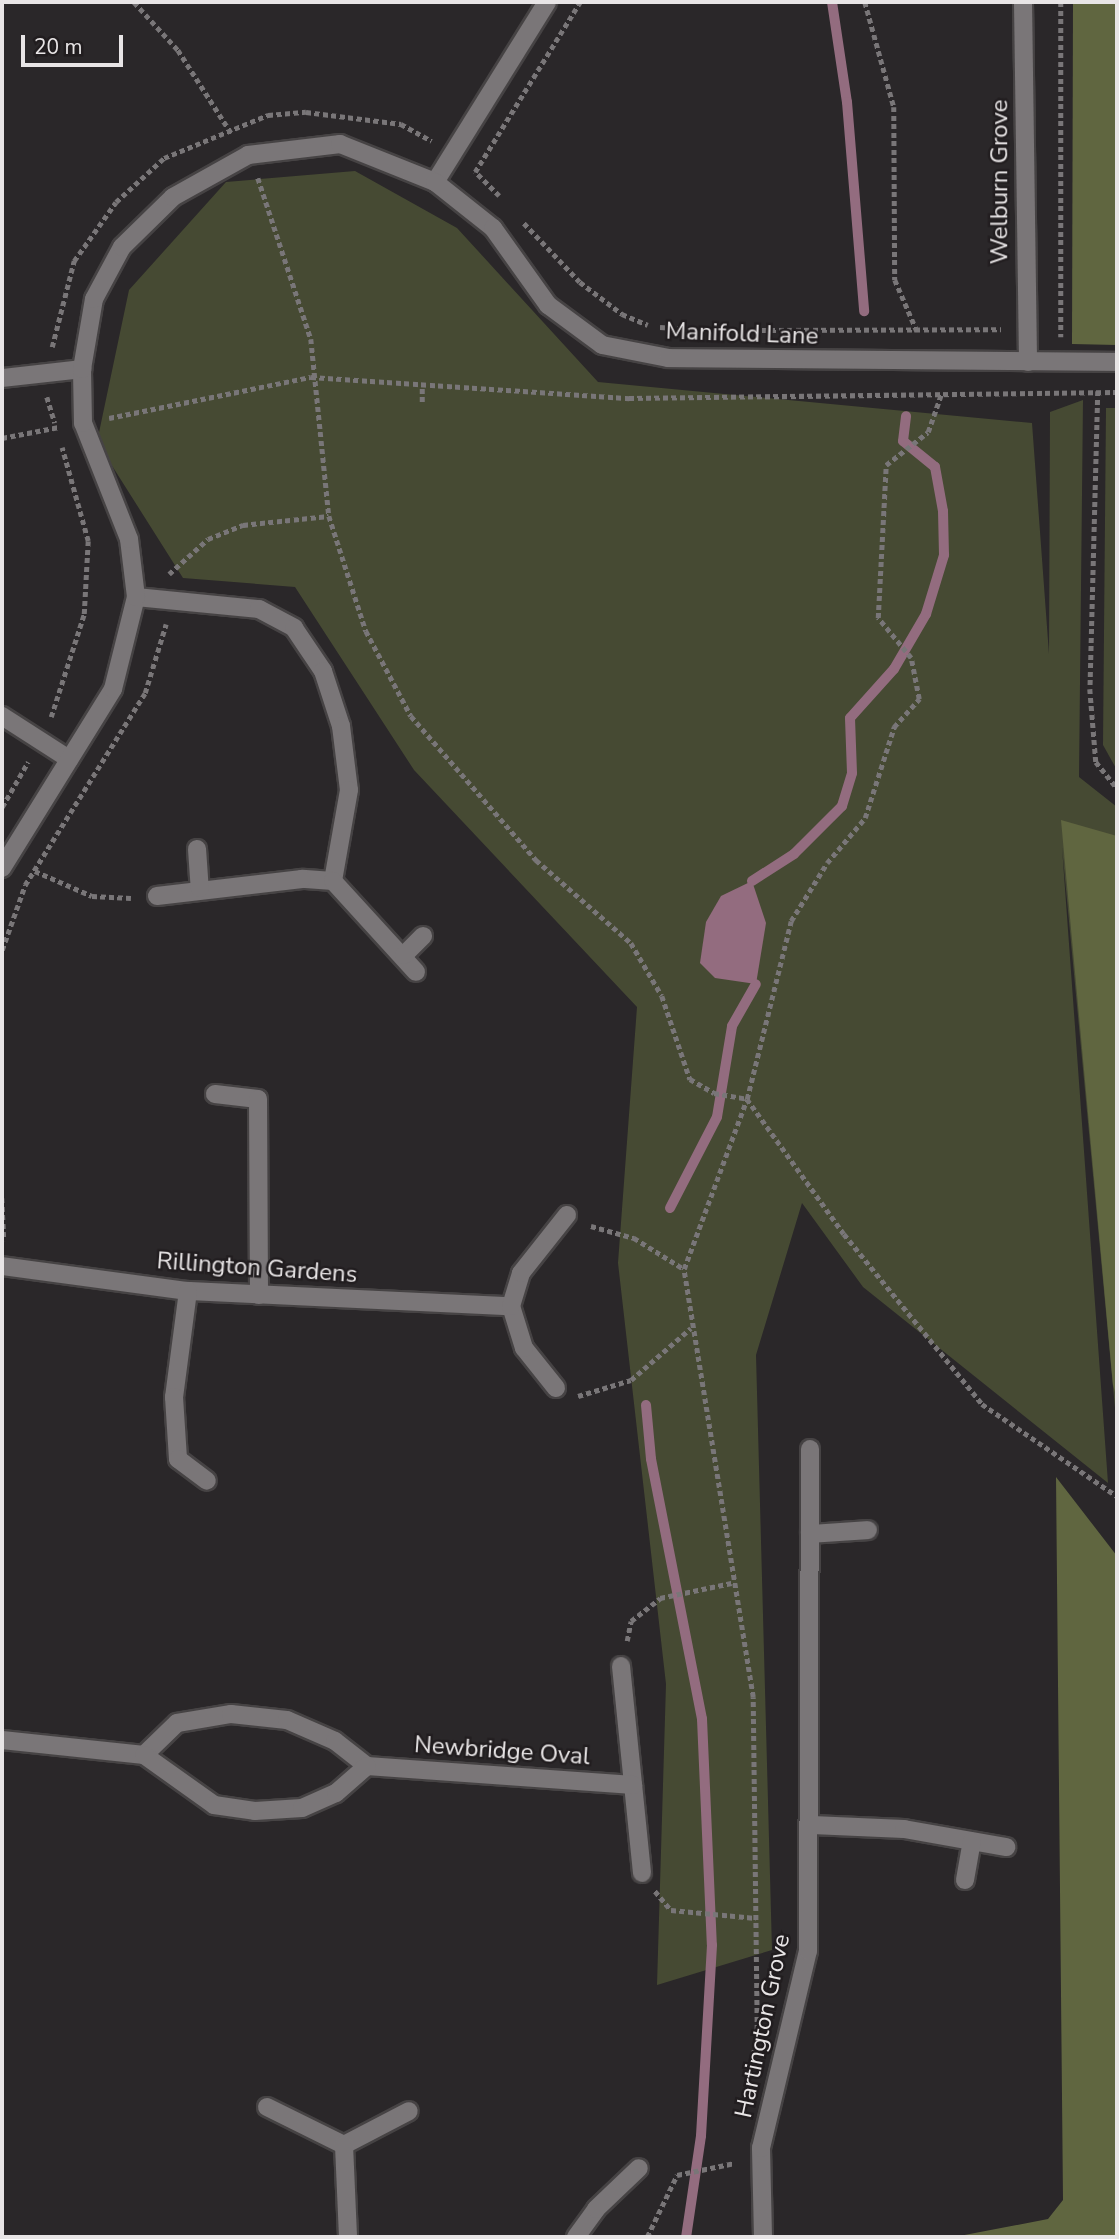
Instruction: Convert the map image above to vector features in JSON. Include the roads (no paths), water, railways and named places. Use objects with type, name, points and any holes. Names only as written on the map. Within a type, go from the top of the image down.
[{"type":"street","name":"Welburn Grove","points":[[1023,2],[1025,329],[1028,362]]},
{"type":"street","points":[[435,182],[543,3]]},
{"type":"street","name":"Manifold Lane","points":[[136,597],[129,539],[83,423],[82,369],[94,299],[122,247],[173,197],[248,155],[340,144],[435,182],[493,228],[548,305],[602,345],[668,358],[920,363],[1117,362]]},
{"type":"street","points":[[2,377],[82,369]]},
{"type":"street","points":[[2,869],[113,689],[136,597],[259,609],[294,628],[323,671],[341,726],[349,790],[333,881]]},
{"type":"street","points":[[2,716],[69,759]]},
{"type":"street","points":[[197,849],[200,888]]},
{"type":"street","points":[[157,896],[200,888],[333,881],[404,954],[416,972]]},
{"type":"street","points":[[404,954],[423,936]]},
{"type":"street","points":[[215,1094],[258,1099],[259,1295]]},
{"type":"street","points":[[556,1388],[524,1348],[511,1306],[521,1273],[567,1215]]},
{"type":"street","name":"Rillington Gardens","points":[[2,1266],[188,1291],[511,1306]]},
{"type":"street","points":[[188,1291],[174,1397],[178,1459],[207,1481]]},
{"type":"street","name":"Hartington Grove","points":[[763,2237],[761,2148],[808,1951],[812,1825],[810,1449]]},
{"type":"street","points":[[810,1534],[868,1530]]},
{"type":"street","points":[[621,1666],[642,1874]]},
{"type":"street","points":[[2,1740],[144,1755],[214,1805],[255,1811],[302,1808],[336,1793],[367,1766],[335,1741],[287,1720],[231,1714],[177,1723],[144,1755]]},
{"type":"street","name":"Newbridge Oval","points":[[367,1766],[633,1785]]},
{"type":"street","points":[[812,1825],[904,1829],[1006,1847]]},
{"type":"street","points":[[965,1880],[972,1842]]},
{"type":"street","points":[[268,2107],[344,2144]]},
{"type":"street","points":[[344,2144],[409,2111]]},
{"type":"street","points":[[344,2144],[348,2237]]},
{"type":"street","points":[[576,2237],[596,2209],[639,2168]]},
{"type":"waterway","points":[[832,2],[847,102],[864,311]]},
{"type":"waterway","points":[[752,881],[794,854],[842,806],[852,773],[850,718],[894,669],[926,614],[944,555],[943,511],[935,467],[903,441],[906,416]]},
{"type":"waterway","points":[[670,1208],[717,1117],[732,1026],[756,984]]},
{"type":"waterway","points":[[646,1405],[651,1459],[702,1719],[712,1945],[701,2136],[686,2237]]}]
